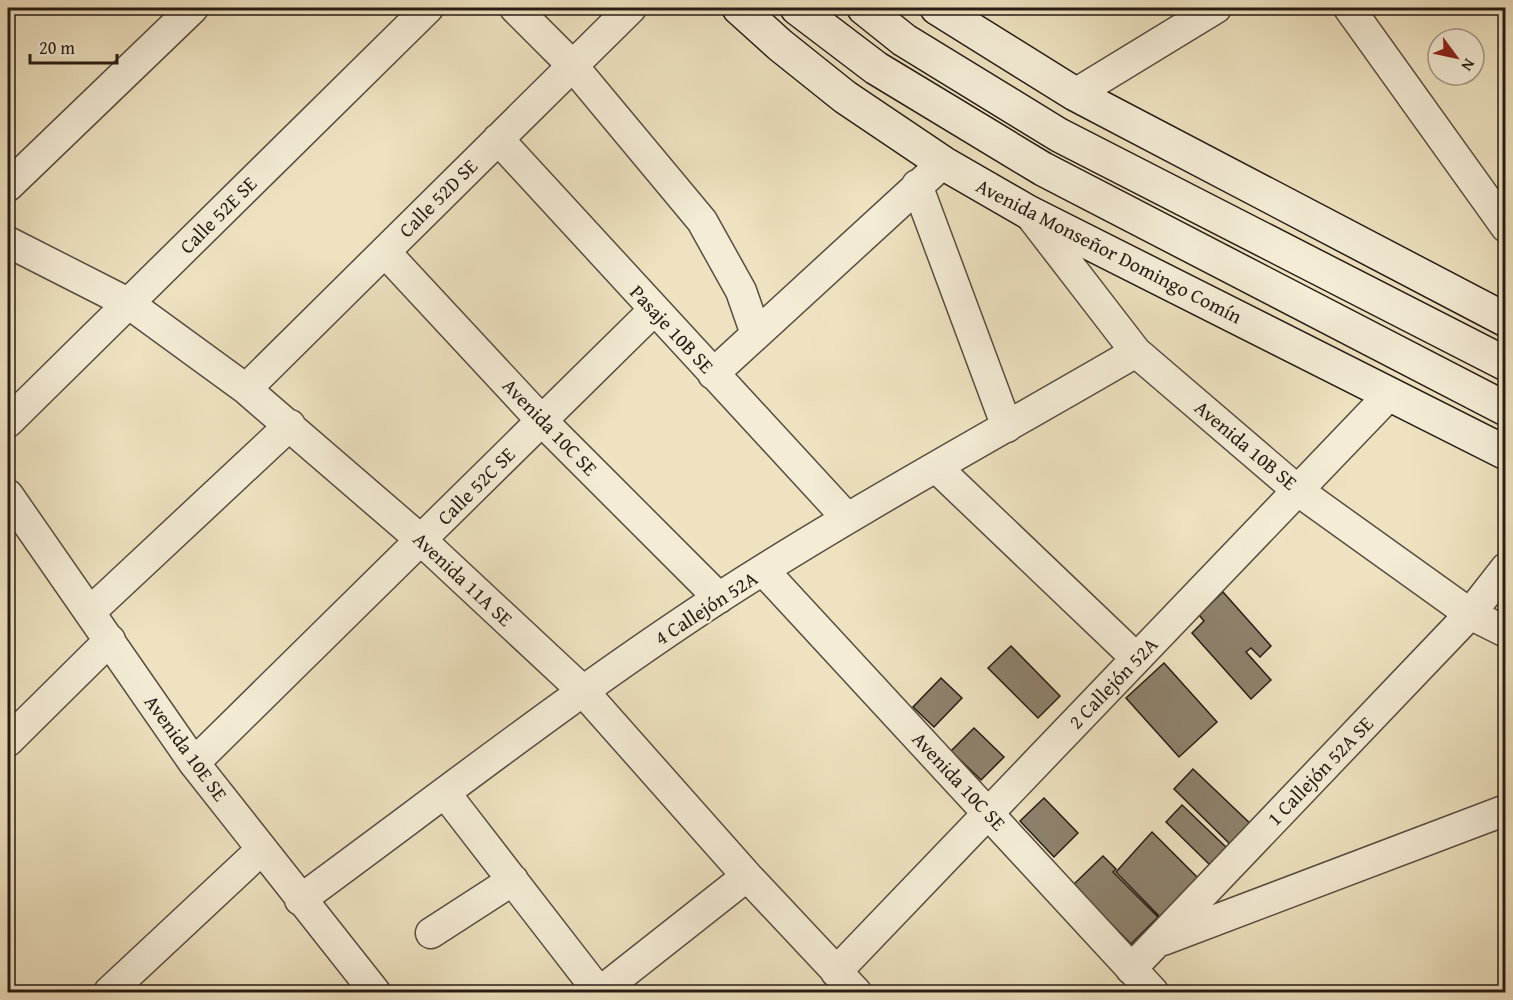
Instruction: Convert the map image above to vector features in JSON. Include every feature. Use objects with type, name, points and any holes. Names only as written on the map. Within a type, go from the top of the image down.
[{"type":"main road","name":"Avenida Monseñor Domingo Comín","points":[[739,8],[780,45],[845,96],[943,163],[1028,212],[1506,453]]},
{"type":"main road","points":[[864,8],[904,40],[1059,135],[1506,364]]},
{"type":"main road","points":[[938,8],[1075,94],[1212,168],[1506,320]]},
{"type":"main road","points":[[780,45],[802,12],[876,68],[1033,163],[1506,409]]},
{"type":"main road","points":[[1195,205],[1212,168]]},
{"type":"main road","points":[[1171,284],[1189,243]]},
{"type":"street","points":[[8,186],[193,8]]},
{"type":"street","name":"Calle 52E SE","points":[[8,422],[428,8]]},
{"type":"street","points":[[515,8],[572,66],[702,221],[741,291],[756,334]]},
{"type":"street","name":"Calle 52D SE","points":[[246,389],[631,8]]},
{"type":"street","points":[[1075,94],[1216,8]]},
{"type":"street","points":[[1349,8],[1506,227]]},
{"type":"street","name":"Pasaje 10B SE","points":[[498,139],[847,518]]},
{"type":"street","points":[[713,374],[943,163]]},
{"type":"street","points":[[917,185],[1007,427]]},
{"type":"street","name":"Avenida 10B SE","points":[[1028,212],[1136,351],[1297,490],[1470,614],[1506,632]]},
{"type":"street","name":"Avenida 11A SE","points":[[8,242],[128,303],[246,389],[421,540],[583,691],[747,876],[846,982]]},
{"type":"street","name":"Avenida 10C SE","points":[[385,252],[542,421],[719,598]]},
{"type":"street","name":"Calle 52C SE","points":[[194,763],[654,310]]},
{"type":"street","name":"4 Callejón 52A","points":[[300,900],[583,691],[719,598],[847,518],[1136,351]]},
{"type":"street","name":"2 Callejón 52A","points":[[846,982],[988,813],[1390,394]]},
{"type":"street","points":[[91,611],[290,425]]},
{"type":"street","points":[[937,468],[1136,658]]},
{"type":"street","name":"Avenida 10E SE","points":[[8,495],[91,611],[194,763],[375,993]]},
{"type":"street","name":"1 Callejón 52A SE","points":[[1131,969],[1470,614],[1506,568]]},
{"type":"street","name":"Avenida 10C SE","points":[[763,570],[1153,993]]},
{"type":"street","points":[[8,741],[110,640]]},
{"type":"street","points":[[446,793],[599,993],[747,876]]},
{"type":"street","points":[[1156,942],[1506,810]]},
{"type":"street","points":[[109,993],[261,850]]},
{"type":"street","points":[[431,933],[513,880]]},
{"type":"building","points":[[1223,592],[1271,646],[1260,657],[1251,648],[1246,652],[1271,680],[1251,699],[1192,633],[1204,621],[1199,615]]},
{"type":"building","points":[[1011,646],[1060,696],[1038,718],[988,668]]},
{"type":"building","points":[[1164,663],[1217,722],[1179,757],[1126,698]]},
{"type":"building","points":[[941,678],[962,698],[934,727],[913,707]]},
{"type":"building","points":[[974,728],[1004,757],[981,780],[951,751]]},
{"type":"building","points":[[1193,769],[1255,828],[1235,849],[1174,789]]},
{"type":"building","points":[[1044,798],[1078,833],[1054,857],[1020,821]]},
{"type":"building","points":[[1182,805],[1227,848],[1210,865],[1166,822]]},
{"type":"building","points":[[1152,832],[1199,879],[1160,917],[1116,872]]},
{"type":"building","points":[[1103,856],[1116,869],[1113,872],[1158,917],[1131,944],[1073,885]]}]
